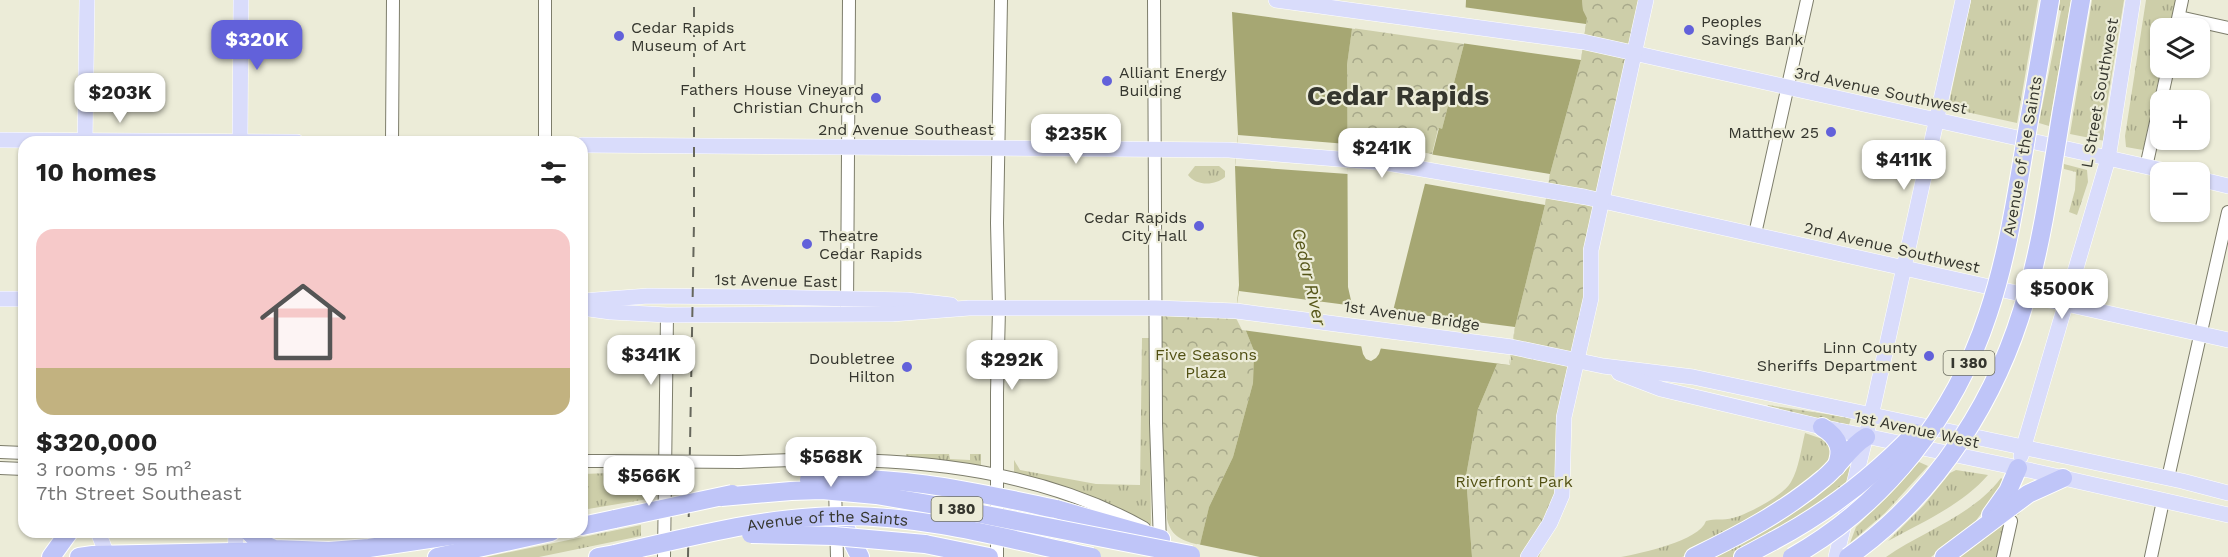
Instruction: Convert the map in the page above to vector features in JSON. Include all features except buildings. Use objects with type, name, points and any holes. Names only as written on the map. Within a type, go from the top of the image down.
[{"type":"highway","name":"Avenue of the Saints","points":[[1792,557],[1840,525],[1882,488],[1930,430],[1950,398],[1979,339],[1998,282],[2010,226],[2050,0]]},
{"type":"highway","name":"Avenue of the Saints","points":[[1848,557],[1889,524],[1934,476],[1975,417],[1998,374],[2015,330],[2032,274],[2081,0]]},
{"type":"highway","points":[[1743,557],[1810,520],[1869,477],[1950,398]]},
{"type":"highway","points":[[1822,427],[1831,432],[1840,447],[1841,454],[1836,468]]},
{"type":"highway","points":[[1694,557],[1740,535],[1779,511],[1836,468],[1856,443],[1866,437]]},
{"type":"highway","points":[[1978,533],[2008,491],[2018,468]]},
{"type":"highway","points":[[721,497],[778,482],[862,478],[933,484],[1056,509],[1160,548]]},
{"type":"highway","points":[[1944,557],[2028,494],[2063,478]]},
{"type":"highway","name":"Avenue of the Saints","points":[[721,497],[812,490],[876,495],[935,504],[1201,557]]},
{"type":"highway","name":"I 380","points":[[595,522],[721,497]]},
{"type":"highway","name":"Avenue of the Saints","points":[[606,555],[761,523],[803,518],[869,517],[957,528],[1092,557]]},
{"type":"highway","points":[[846,529],[860,557]]},
{"type":"highway","points":[[710,532],[884,539],[925,544],[989,557]]},
{"type":"highway","points":[[51,557],[65,538]]},
{"type":"highway","points":[[256,538],[261,543],[282,550]]},
{"type":"highway","points":[[79,557],[349,550],[434,538]]},
{"type":"highway","points":[[437,557],[524,538]]},
{"type":"main road","points":[[85,136],[87,0]]},
{"type":"main road","points":[[240,136],[241,0]]},
{"type":"main road","name":"3rd Avenue Southwest","points":[[1276,0],[1584,42],[2150,168]]},
{"type":"main road","points":[[1528,557],[1550,523],[1562,495],[1564,417],[1591,298],[1591,250],[1646,0]]},
{"type":"main road","points":[[1836,557],[1871,416],[1963,0]]},
{"type":"main road","name":"L Street Southwest","points":[[2018,468],[2108,159],[2133,0]]},
{"type":"main road","points":[[0,140],[18,140]]},
{"type":"main road","name":"2nd Avenue Southeast","points":[[588,145],[1232,150],[1347,159],[1420,168]]},
{"type":"main road","name":"2nd Avenue Southwest","points":[[1420,168],[1548,189],[2228,340]]},
{"type":"main road","points":[[2210,182],[2228,186]]},
{"type":"main road","name":"1st Avenue East","points":[[588,301],[648,296],[847,307],[910,314],[969,308],[1156,308],[1236,311]]},
{"type":"main road","points":[[0,299],[18,299]]},
{"type":"main road","name":"1st Avenue East","points":[[588,309],[667,315],[847,307]]},
{"type":"main road","name":"1st Avenue Bridge","points":[[1236,311],[1512,347]]},
{"type":"main road","name":"1st Avenue West","points":[[1512,347],[1603,366],[1693,377],[2168,478],[2228,493]]},
{"type":"main road","name":"1st Avenue West","points":[[1603,366],[1661,389],[1866,437],[2228,515]]},
{"type":"main road","points":[[2103,487],[2116,481],[2161,489],[2164,488],[2168,478]]},
{"type":"main road","points":[[100,538],[107,556]]},
{"type":"main road","points":[[235,554],[236,538]]},
{"type":"street","points":[[392,136],[393,0]]},
{"type":"street","points":[[545,0],[545,136]]},
{"type":"street","points":[[847,307],[849,0]]},
{"type":"street","points":[[998,557],[997,223],[1001,0]]},
{"type":"street","points":[[1154,0],[1156,423],[1160,548]]},
{"type":"street","points":[[1755,234],[1807,0]]},
{"type":"street","points":[[2178,18],[2182,0]]},
{"type":"street","points":[[2210,26],[2228,28]]},
{"type":"street","points":[[2146,167],[2150,148]]},
{"type":"street","points":[[2168,478],[2228,212]]},
{"type":"street","points":[[664,557],[667,315]]},
{"type":"street","points":[[0,452],[18,453]]},
{"type":"street","points":[[588,461],[854,461],[925,465],[998,475],[1095,504],[1131,521],[1160,548]]},
{"type":"street","points":[[843,557],[846,529],[846,476],[854,461]]},
{"type":"street","points":[[739,462],[804,468],[829,479],[836,493],[837,557]]},
{"type":"street","points":[[0,468],[18,469]]},
{"type":"street","points":[[2151,557],[2163,501]]},
{"type":"street","points":[[2003,557],[2011,521]]},
{"type":"green space","name":"Riverfront Park","points":[[1582,0],[1646,0],[1605,186],[1554,515],[1539,557],[1472,557],[1466,476],[1478,409],[1497,364],[1510,365],[1515,327],[1545,205],[1550,174],[1581,60],[1587,18]]},
{"type":"green space","points":[[1971,0],[2038,0],[2017,123],[1948,108]]},
{"type":"green space","points":[[2060,0],[2071,0],[2049,126],[2039,123],[2061,11],[2059,10]]},
{"type":"green space","points":[[2092,0],[2124,0],[2103,129],[2106,135],[2105,141],[2070,134]]},
{"type":"green space","points":[[2146,0],[2176,0],[2172,18],[2150,18],[2150,78],[2159,78],[2156,90],[2150,90],[2150,118],[2143,150],[2126,147],[2125,136]]},
{"type":"green space","points":[[1352,28],[1464,44],[1442,129],[1438,129],[1432,154],[1397,148],[1347,144],[1347,65]]},
{"type":"green space","points":[[2064,164],[2087,170],[2088,182],[2077,215],[2069,212],[2075,190],[2076,172],[2064,169]]},
{"type":"green space","points":[[1195,166],[1219,166],[1225,171],[1225,177],[1216,182],[1201,183],[1191,179],[1188,175]]},
{"type":"green space","name":"Five Seasons Plaza","points":[[1156,308],[1236,312],[1254,351],[1253,383],[1233,457],[1209,507],[1200,545],[1188,542],[1175,534],[1167,519]]},
{"type":"green space","points":[[1142,338],[1149,338],[1151,525],[1114,507],[1014,472],[1014,460],[1020,470],[1096,484],[1140,485]]},
{"type":"green space","points":[[1768,405],[1851,418],[1848,428],[1767,407]]},
{"type":"green space","points":[[1805,433],[1834,443],[1836,454],[1814,481],[1709,545],[1682,557],[1621,557],[1681,540],[1701,528],[1706,521],[1739,516],[1756,509],[1781,493],[1794,477]]},
{"type":"green space","points":[[906,454],[949,454],[950,459],[970,460],[970,454],[981,454],[981,465],[906,458]]},
{"type":"green space","points":[[1852,461],[1847,488],[1735,557],[1708,557]]},
{"type":"green space","points":[[1919,462],[1928,466],[1885,513],[1850,543],[1856,527]]},
{"type":"green space","points":[[1956,470],[1988,475],[1978,486],[1954,504],[1888,541],[1924,505],[1950,473]]},
{"type":"green space","points":[[655,473],[648,499],[588,509],[588,474]]},
{"type":"green space","points":[[2001,478],[2005,481],[1975,522],[1931,557],[1886,557],[1962,513],[1976,503]]},
{"type":"green space","points":[[2044,491],[2045,493],[2029,502],[2018,515],[2014,514],[2005,522],[1997,557],[1956,557],[1990,533],[2029,498]]},
{"type":"green space","points":[[641,525],[641,536],[539,557],[486,557],[578,538],[588,538],[588,536]]},
{"type":"water","name":"Cedar River","points":[[1356,0],[1347,65],[1348,287],[1363,354],[1371,361],[1379,354],[1393,311],[1439,128],[1442,129],[1464,44],[1466,0],[1582,0],[1587,18],[1581,60],[1550,174],[1545,205],[1515,327],[1509,365],[1497,364],[1478,409],[1466,476],[1472,557],[1197,557],[1209,507],[1233,457],[1253,383],[1254,351],[1236,312],[1239,285],[1235,166],[1238,135],[1232,12]]},
{"type":"pier","points":[[1233,0],[1359,0],[1355,29],[1232,12]]},
{"type":"pier","points":[[1463,7],[1586,24],[1581,60],[1461,43]]},
{"type":"pier","points":[[1238,135],[1347,144],[1348,174],[1235,166]]},
{"type":"pier","points":[[1429,154],[1550,174],[1545,205],[1421,183]]},
{"type":"pier","points":[[1239,291],[1355,306],[1366,347],[1242,330],[1235,316]]},
{"type":"pier","points":[[1390,311],[1515,327],[1509,365],[1377,348]]},
{"type":"pier","points":[[1197,544],[1260,557],[1194,557]]},
{"type":"railway","points":[[688,557],[694,222],[694,0]]},
{"type":"place","name":"Peoples Savings Bank","points":[[1689,30]]},
{"type":"place","name":"Cedar Rapids Museum of Art","points":[[619,36]]},
{"type":"place","name":"Alliant Energy Building","points":[[1107,81]]},
{"type":"place","name":"Fathers House Vineyard Christian Church","points":[[876,98]]},
{"type":"place","name":"Matthew 25","points":[[1831,132]]},
{"type":"place","name":"Cedar Rapids City Hall","points":[[1199,226]]},
{"type":"place","name":"Theatre Cedar Rapids","points":[[807,244]]},
{"type":"place","name":"Linn County Sheriffs Department","points":[[1929,356]]},
{"type":"place","name":"Doubletree Hilton","points":[[907,367]]},
{"type":"district","name":"Cedar Rapids","points":[[1398,95]]}]
